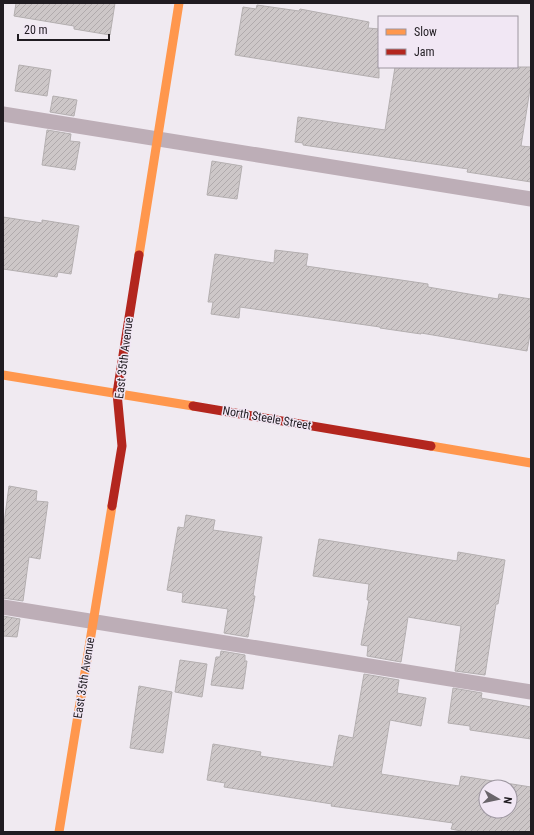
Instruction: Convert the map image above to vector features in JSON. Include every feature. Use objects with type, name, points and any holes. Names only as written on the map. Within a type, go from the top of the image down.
[{"type":"street","name":"East 35th Avenue","points":[[59,832],[122,446],[117,392],[179,3]]},
{"type":"street","name":"North Steele Street","points":[[3,375],[117,392],[531,463]]},
{"type":"lane","points":[[3,114],[531,199]]},
{"type":"lane","points":[[3,607],[531,692]]},
{"type":"building","points":[[16,3],[115,3],[110,35],[74,29],[74,26],[14,16]]},
{"type":"building","points":[[257,5],[299,11],[300,9],[369,22],[368,28],[378,29],[379,78],[235,55],[243,7],[256,9]]},
{"type":"building","points":[[19,65],[51,70],[47,96],[15,91]]},
{"type":"building","points":[[531,67],[531,83],[521,146],[531,147],[531,182],[467,172],[468,169],[303,145],[303,143],[295,142],[298,117],[385,130],[395,68]]},
{"type":"building","points":[[53,96],[77,100],[74,116],[50,112]]},
{"type":"building","points":[[47,130],[71,134],[70,141],[80,142],[75,170],[42,165]]},
{"type":"building","points":[[212,161],[242,166],[237,199],[207,195]]},
{"type":"building","points":[[3,217],[42,223],[42,220],[79,226],[71,274],[58,272],[57,277],[3,269]]},
{"type":"building","points":[[275,250],[308,254],[306,266],[428,284],[428,287],[498,299],[499,294],[531,299],[531,329],[527,351],[421,333],[240,307],[239,318],[211,314],[213,302],[208,302],[215,254],[274,263]]},
{"type":"building","points":[[9,486],[37,491],[36,501],[48,502],[40,559],[29,557],[23,601],[3,598],[3,531]]},
{"type":"building","points":[[186,515],[215,520],[213,530],[262,537],[253,596],[255,596],[248,637],[224,633],[228,609],[182,602],[183,593],[167,590],[178,527],[184,528]]},
{"type":"building","points":[[319,539],[457,561],[458,552],[505,560],[498,604],[496,604],[485,675],[455,671],[461,626],[408,617],[401,662],[367,656],[368,646],[361,645],[369,600],[367,600],[369,584],[313,576]]},
{"type":"building","points":[[3,616],[20,619],[17,637],[3,636]]},
{"type":"building","points":[[221,651],[245,655],[245,661],[247,661],[243,689],[211,685],[216,657],[220,657]]},
{"type":"building","points":[[180,660],[207,664],[202,697],[175,692]]},
{"type":"building","points":[[364,674],[399,680],[397,693],[426,698],[421,726],[390,720],[381,774],[459,786],[461,776],[480,779],[478,779],[478,819],[518,819],[518,785],[531,787],[531,832],[466,832],[451,829],[453,823],[331,806],[332,804],[224,787],[225,783],[207,780],[213,744],[261,752],[260,756],[333,767],[339,735],[353,738]]},
{"type":"building","points":[[139,686],[172,692],[163,753],[130,748]]},
{"type":"building","points":[[453,688],[482,693],[481,698],[531,707],[531,739],[470,730],[470,726],[448,723]]},
{"type":"traffic: slow","points":[[139,255],[179,3]]},
{"type":"traffic: slow","points":[[3,375],[193,406]]},
{"type":"traffic: slow","points":[[431,446],[531,463]]},
{"type":"traffic: slow","points":[[59,832],[112,506]]},
{"type":"traffic: jam","points":[[112,506],[122,446],[117,393],[139,255]]},
{"type":"traffic: jam","points":[[193,406],[431,446]]}]
